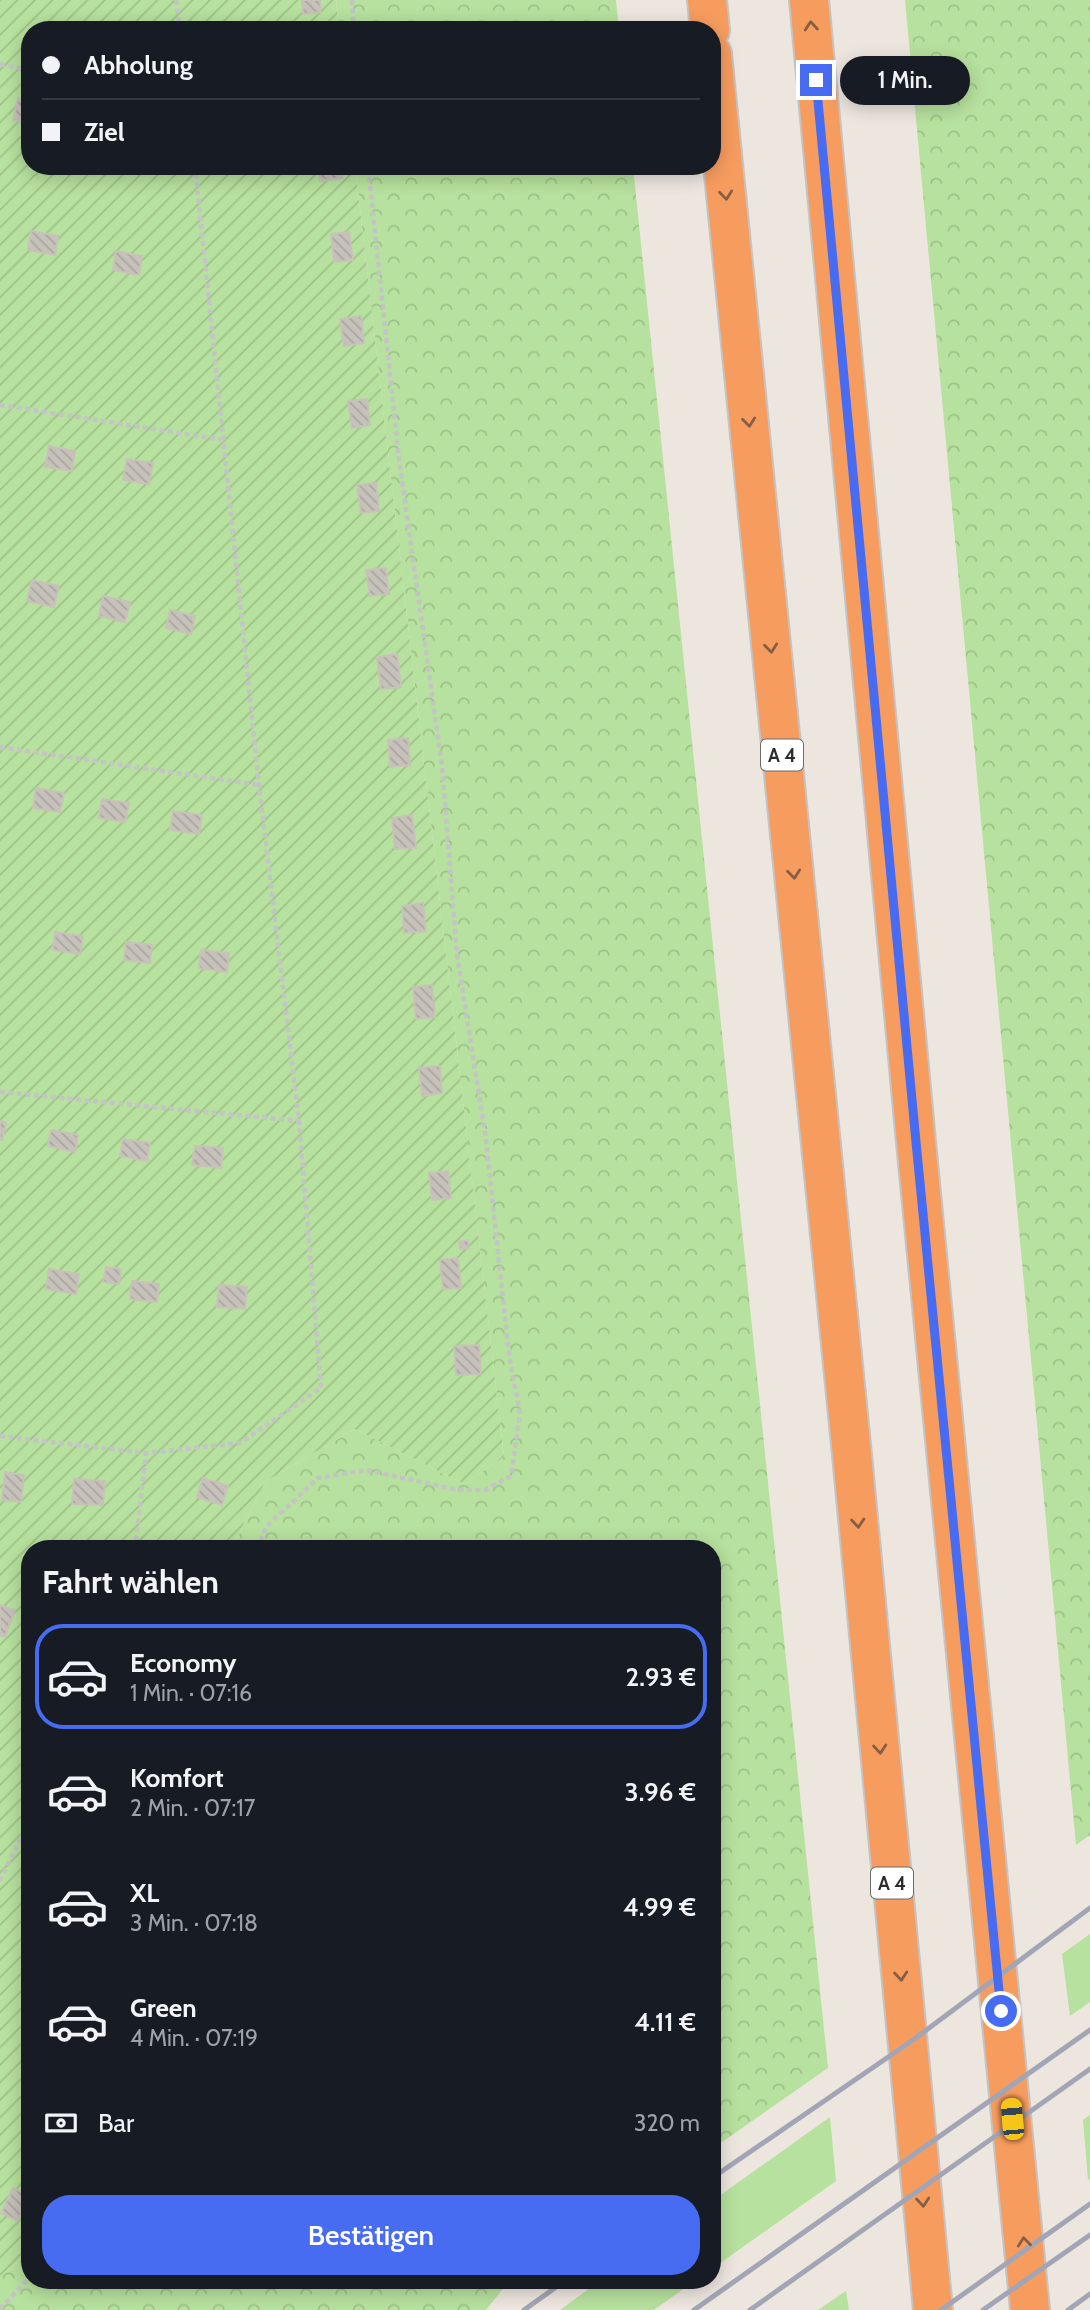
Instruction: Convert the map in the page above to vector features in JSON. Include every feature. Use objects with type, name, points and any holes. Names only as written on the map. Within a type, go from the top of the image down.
[{"type":"highway","points":[[707,0],[709,21]]},
{"type":"highway","points":[[809,0],[916,1142],[1030,2310]]},
{"type":"highway","name":"A 4","points":[[721,144],[852,1455],[933,2310]]},
{"type":"path","points":[[176,0],[179,21]]},
{"type":"path","points":[[352,0],[353,21]]},
{"type":"path","points":[[0,64],[21,69]]},
{"type":"path","points":[[0,1436],[146,1453],[240,1443],[321,1388],[299,1121],[259,785],[196,175]]},
{"type":"path","points":[[261,1540],[266,1527],[318,1478],[366,1470],[458,1490],[485,1490],[510,1476],[520,1413],[509,1355],[486,1140],[457,954],[442,766],[399,459],[369,175]]},
{"type":"path","points":[[0,405],[224,440]]},
{"type":"path","points":[[0,747],[259,785]]},
{"type":"path","points":[[0,1092],[299,1121]]},
{"type":"path","points":[[136,1540],[146,1453]]},
{"type":"path","points":[[0,1881],[21,1837]]},
{"type":"path","points":[[0,2309],[21,2287]]},
{"type":"green space","points":[[0,0],[336,0],[338,21],[21,21],[21,175],[356,175],[504,1457],[464,1484],[355,1429],[266,1481],[237,1540],[21,1540],[21,2260],[0,2276]]},
{"type":"green space","points":[[336,0],[616,0],[618,21],[338,21]]},
{"type":"green space","points":[[905,0],[1090,0],[1090,1835],[1076,1845]]},
{"type":"green space","points":[[356,175],[634,175],[828,2068],[721,2143],[721,1540],[237,1540],[266,1481],[355,1429],[464,1484],[504,1457]]},
{"type":"green space","points":[[1090,1934],[1090,2002],[1070,2016],[1062,1954]]},
{"type":"green space","points":[[1090,2115],[1090,2179],[1088,2180],[1083,2120]]},
{"type":"green space","points":[[830,2117],[836,2181],[721,2263],[721,2195]]},
{"type":"green space","points":[[21,2260],[21,2289],[503,2289],[486,2310],[0,2310],[0,2276]]},
{"type":"green space","points":[[589,2289],[683,2289],[654,2310],[560,2310]]},
{"type":"green space","points":[[846,2291],[849,2310],[818,2310]]},
{"type":"building","points":[[302,0],[320,0],[321,12],[303,14]]},
{"type":"building","points":[[18,98],[21,99],[21,122],[13,120]]},
{"type":"building","points":[[319,175],[342,175],[342,178],[320,181]]},
{"type":"building","points":[[31,231],[58,236],[55,255],[28,250]]},
{"type":"building","points":[[349,232],[353,260],[334,262],[331,234]]},
{"type":"building","points":[[116,251],[142,256],[139,275],[113,270]]},
{"type":"building","points":[[361,316],[364,343],[344,346],[340,319]]},
{"type":"building","points":[[367,399],[370,425],[352,428],[348,401]]},
{"type":"building","points":[[49,446],[75,451],[72,471],[45,467]]},
{"type":"building","points":[[127,459],[153,463],[149,484],[123,480]]},
{"type":"building","points":[[376,483],[379,511],[361,513],[357,485]]},
{"type":"building","points":[[386,568],[389,594],[370,596],[366,570]]},
{"type":"building","points":[[32,580],[59,586],[54,607],[27,601]]},
{"type":"building","points":[[103,596],[130,602],[125,622],[99,616]]},
{"type":"building","points":[[170,610],[195,616],[191,634],[166,628]]},
{"type":"building","points":[[397,654],[401,687],[381,689],[377,657]]},
{"type":"building","points":[[408,738],[410,765],[390,767],[388,740]]},
{"type":"building","points":[[36,788],[64,793],[60,812],[33,808]]},
{"type":"building","points":[[102,799],[129,803],[125,822],[99,818]]},
{"type":"building","points":[[173,811],[202,815],[199,834],[170,830]]},
{"type":"building","points":[[412,815],[416,848],[395,849],[392,818]]},
{"type":"building","points":[[423,903],[426,931],[404,933],[402,906]]},
{"type":"building","points":[[55,932],[83,936],[80,954],[53,950]]},
{"type":"building","points":[[126,942],[152,945],[150,963],[124,960]]},
{"type":"building","points":[[201,950],[229,953],[227,972],[199,968]]},
{"type":"building","points":[[432,985],[435,1017],[416,1019],[413,987]]},
{"type":"building","points":[[440,1066],[442,1093],[422,1096],[419,1068]]},
{"type":"building","points":[[0,1121],[6,1123],[2,1140],[0,1139]]},
{"type":"building","points":[[51,1130],[78,1135],[75,1152],[48,1146]]},
{"type":"building","points":[[123,1139],[150,1143],[147,1161],[120,1156]]},
{"type":"building","points":[[195,1146],[223,1148],[221,1168],[192,1165]]},
{"type":"building","points":[[448,1171],[451,1198],[432,1200],[429,1173]]},
{"type":"building","points":[[468,1240],[469,1248],[460,1249],[459,1242]]},
{"type":"building","points":[[458,1258],[461,1288],[443,1289],[440,1260]]},
{"type":"building","points":[[106,1267],[121,1269],[119,1284],[103,1282]]},
{"type":"building","points":[[49,1269],[79,1274],[76,1294],[46,1289]]},
{"type":"building","points":[[132,1281],[159,1284],[157,1302],[130,1299]]},
{"type":"building","points":[[219,1285],[247,1287],[245,1309],[217,1307]]},
{"type":"building","points":[[479,1345],[481,1374],[456,1375],[454,1346]]},
{"type":"building","points":[[5,1472],[24,1475],[21,1502],[2,1500]]},
{"type":"building","points":[[203,1478],[228,1486],[222,1505],[197,1497]]},
{"type":"building","points":[[74,1479],[105,1481],[103,1505],[72,1504]]},
{"type":"building","points":[[0,1605],[15,1610],[5,1637],[0,1635]]},
{"type":"building","points":[[13,2188],[21,2192],[21,2215],[18,2221],[1,2213]]},
{"type":"railway","points":[[721,2172],[913,2040],[1090,1908]]},
{"type":"railway","points":[[694,2310],[1090,2030]]},
{"type":"railway","points":[[750,2310],[1090,2069]]},
{"type":"railway","points":[[941,2310],[1090,2204]]},
{"type":"railway","points":[[983,2310],[1090,2235]]},
{"type":"railway","points":[[524,2310],[553,2289]]},
{"type":"railway","points":[[1068,2310],[1090,2294]]},
{"type":"route","points":[[816,80],[1001,2011]]}]
